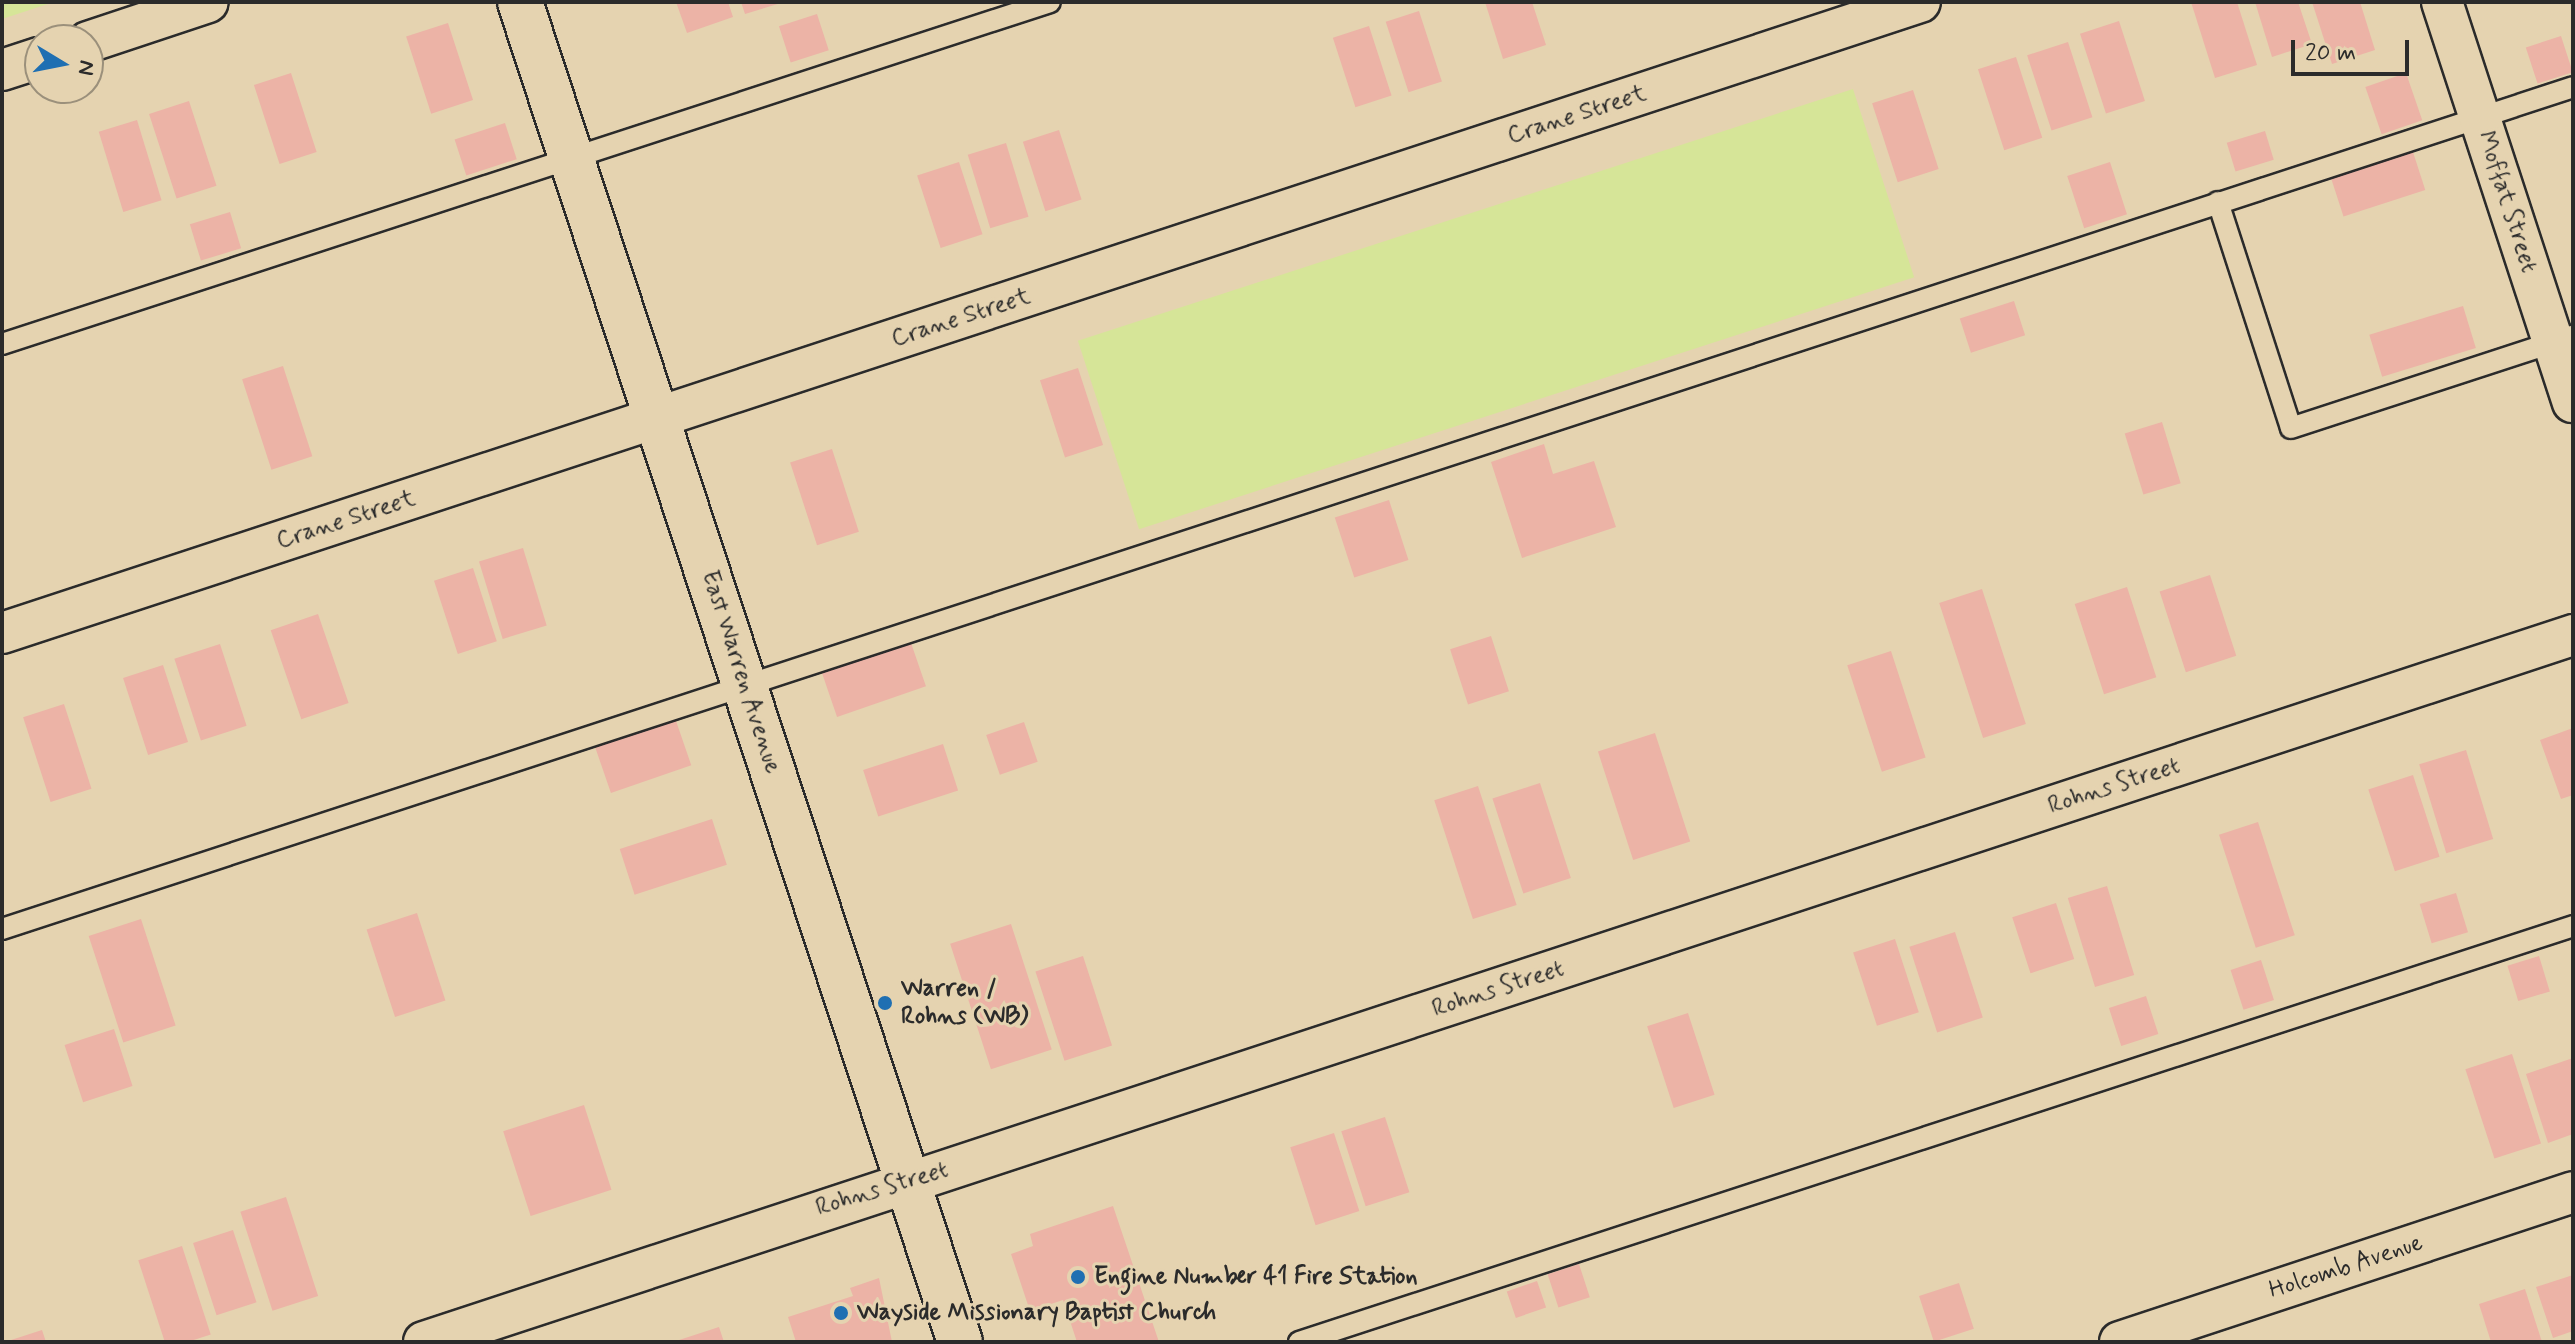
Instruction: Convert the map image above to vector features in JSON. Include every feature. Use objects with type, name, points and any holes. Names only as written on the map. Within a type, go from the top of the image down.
[{"type":"main road","name":"East Warren Avenue","points":[[520,2],[960,1342]]},
{"type":"street","points":[[104,37],[208,2]]},
{"type":"street","name":"Crane Street","points":[[2,633],[1920,2]]},
{"type":"street","name":"Moffat Street","points":[[2442,2],[2480,118],[2563,339],[2573,402]]},
{"type":"street","points":[[2,70],[24,63]]},
{"type":"street","name":"Rohns Street","points":[[424,1342],[2573,635]]},
{"type":"street","name":"Holcomb Avenue","points":[[2120,1342],[2573,1192]]},
{"type":"lane","points":[[2,344],[1050,2]]},
{"type":"lane","points":[[2,929],[744,681],[2573,87]]},
{"type":"lane","points":[[2218,202],[2291,428],[2563,339]]},
{"type":"lane","points":[[1299,1342],[2573,926]]},
{"type":"green space","points":[[2,2],[54,2],[2,19]]},
{"type":"green space","points":[[1853,89],[1914,277],[1139,529],[1078,341]]},
{"type":"building","points":[[676,2],[728,2],[733,17],[687,33]]},
{"type":"building","points":[[741,2],[781,2],[781,3],[745,14]]},
{"type":"building","points":[[1485,2],[1532,2],[1546,45],[1503,59]]},
{"type":"building","points":[[2191,2],[2237,2],[2257,65],[2215,78]]},
{"type":"building","points":[[2255,2],[2298,2],[2312,44],[2272,57]]},
{"type":"building","points":[[2312,2],[2360,2],[2375,50],[2332,64]]},
{"type":"building","points":[[1419,11],[1442,81],[1409,92],[1386,22]]},
{"type":"building","points":[[817,14],[829,50],[791,63],[779,26]]},
{"type":"building","points":[[2119,21],[2145,101],[2106,114],[2080,34]]},
{"type":"building","points":[[448,23],[473,100],[431,114],[406,37]]},
{"type":"building","points":[[1369,26],[1392,95],[1355,107],[1333,38]]},
{"type":"building","points":[[2561,36],[2573,72],[2538,84],[2526,47]]},
{"type":"building","points":[[2068,42],[2092,117],[2052,130],[2027,55]]},
{"type":"building","points":[[2016,57],[2042,138],[2004,150],[1978,69]]},
{"type":"building","points":[[291,73],[317,152],[280,164],[254,85]]},
{"type":"building","points":[[2406,73],[2422,120],[2382,134],[2365,87]]},
{"type":"building","points":[[1913,90],[1939,169],[1898,182],[1872,103]]},
{"type":"building","points":[[189,101],[217,186],[177,199],[149,114]]},
{"type":"building","points":[[137,120],[162,200],[123,212],[99,132]]},
{"type":"building","points":[[505,123],[517,159],[466,176],[455,139]]},
{"type":"building","points":[[1059,130],[1082,199],[1045,211],[1023,142]]},
{"type":"building","points":[[2265,131],[2274,160],[2236,171],[2227,143]]},
{"type":"building","points":[[1006,143],[1029,217],[990,228],[968,155]]},
{"type":"building","points":[[2412,149],[2425,190],[2343,216],[2330,176]]},
{"type":"building","points":[[959,162],[982,234],[941,248],[917,176]]},
{"type":"building","points":[[2110,162],[2127,214],[2084,228],[2067,176]]},
{"type":"building","points":[[230,212],[241,248],[201,261],[190,224]]},
{"type":"building","points":[[2014,301],[2025,335],[1971,353],[1960,319]]},
{"type":"building","points":[[2463,306],[2476,348],[2382,377],[2369,335]]},
{"type":"building","points":[[283,366],[312,456],[271,470],[242,379]]},
{"type":"building","points":[[1078,368],[1103,445],[1065,457],[1040,380]]},
{"type":"building","points":[[2162,422],[2181,483],[2143,495],[2125,433]]},
{"type":"building","points":[[1544,444],[1553,474],[1594,461],[1616,527],[1522,558],[1491,462]]},
{"type":"building","points":[[832,449],[859,532],[817,545],[790,463]]},
{"type":"building","points":[[1389,500],[1408,560],[1354,578],[1335,518]]},
{"type":"building","points":[[523,548],[547,625],[503,639],[479,561]]},
{"type":"building","points":[[473,568],[497,641],[458,654],[434,581]]},
{"type":"building","points":[[2210,575],[2236,656],[2186,672],[2160,591]]},
{"type":"building","points":[[2127,587],[2156,677],[2104,694],[2075,604]]},
{"type":"building","points":[[1982,589],[2026,724],[1983,738],[1939,603]]},
{"type":"building","points":[[318,614],[349,703],[301,719],[271,630]]},
{"type":"building","points":[[1491,636],[1509,691],[1468,704],[1450,649]]},
{"type":"building","points":[[910,640],[926,686],[837,717],[821,671]]},
{"type":"building","points":[[220,644],[247,726],[201,741],[174,659]]},
{"type":"building","points":[[1891,651],[1926,758],[1882,772],[1847,665]]},
{"type":"building","points":[[163,665],[188,742],[148,755],[123,678]]},
{"type":"building","points":[[64,704],[92,789],[51,802],[23,717]]},
{"type":"building","points":[[675,718],[691,765],[611,793],[595,746]]},
{"type":"building","points":[[1024,722],[1038,762],[1000,775],[986,735]]},
{"type":"building","points":[[2573,728],[2573,795],[2561,799],[2540,740]]},
{"type":"building","points":[[1655,733],[1690,841],[1633,860],[1598,752]]},
{"type":"building","points":[[943,744],[958,791],[878,817],[863,770]]},
{"type":"building","points":[[2466,750],[2493,839],[2446,853],[2419,764]]},
{"type":"building","points":[[2413,775],[2440,857],[2395,871],[2368,790]]},
{"type":"building","points":[[1540,783],[1571,878],[1523,894],[1492,798]]},
{"type":"building","points":[[1478,786],[1517,905],[1473,919],[1434,800]]},
{"type":"building","points":[[712,819],[727,865],[635,895],[620,849]]},
{"type":"building","points":[[2258,822],[2295,935],[2256,948],[2219,835]]},
{"type":"building","points":[[2107,886],[2134,975],[2095,987],[2068,898]]},
{"type":"building","points":[[2456,893],[2468,932],[2432,943],[2420,904]]},
{"type":"building","points":[[2056,903],[2074,959],[2030,973],[2012,917]]},
{"type":"building","points":[[417,913],[445,1000],[395,1017],[367,929]]},
{"type":"building","points":[[141,919],[176,1026],[123,1043],[89,936]]},
{"type":"building","points":[[1011,924],[1052,1050],[991,1069],[950,944]]},
{"type":"building","points":[[1955,932],[1983,1018],[1937,1032],[1909,947]]},
{"type":"building","points":[[1895,939],[1919,1012],[1877,1026],[1853,953]]},
{"type":"building","points":[[1083,956],[1112,1045],[1064,1061],[1035,971]]},
{"type":"building","points":[[2539,956],[2550,991],[2518,1001],[2507,966]]},
{"type":"building","points":[[2261,960],[2274,1000],[2244,1010],[2231,970]]},
{"type":"building","points":[[2146,996],[2158,1034],[2121,1046],[2109,1008]]},
{"type":"building","points":[[1688,1013],[1715,1095],[1674,1108],[1647,1026]]},
{"type":"building","points":[[114,1029],[133,1086],[83,1102],[65,1045]]},
{"type":"building","points":[[2512,1054],[2541,1143],[2494,1159],[2465,1069]]},
{"type":"building","points":[[2573,1058],[2573,1134],[2548,1143],[2526,1074]]},
{"type":"building","points":[[584,1105],[612,1190],[531,1216],[503,1131]]},
{"type":"building","points":[[1385,1117],[1409,1192],[1366,1206],[1341,1131]]},
{"type":"building","points":[[1334,1133],[1359,1211],[1316,1225],[1290,1147]]},
{"type":"building","points":[[286,1197],[318,1296],[272,1311],[240,1212]]},
{"type":"building","name":"Engine Number 41 Fire Station","points":[[1113,1206],[1159,1342],[1077,1342],[1063,1300],[1030,1311],[1011,1254],[1033,1246],[1030,1234]]},
{"type":"building","points":[[233,1230],[256,1302],[217,1315],[193,1243]]},
{"type":"building","points":[[182,1246],[211,1334],[187,1342],[165,1342],[138,1260]]},
{"type":"building","points":[[1579,1264],[1590,1297],[1558,1307],[1548,1274]]},
{"type":"building","points":[[2573,1275],[2573,1331],[2553,1338],[2536,1287]]},
{"type":"building","name":"Wayside Missionary Baptist Church","points":[[879,1278],[892,1342],[796,1342],[788,1317],[853,1296],[850,1288]]},
{"type":"building","points":[[1537,1281],[1546,1307],[1516,1318],[1507,1291]]},
{"type":"building","points":[[1959,1283],[1974,1329],[1934,1342],[1919,1296]]},
{"type":"building","points":[[2525,1289],[2542,1342],[2491,1342],[2479,1304]]},
{"type":"building","points":[[719,1327],[724,1342],[676,1342],[676,1341]]},
{"type":"building","points":[[42,1330],[46,1342],[8,1342],[8,1341]]},
{"type":"place","name":"Warren / Rohns (WB)","points":[[885,1003]]},
{"type":"place","name":"Engine Number 41 Fire Station","points":[[1078,1277]]},
{"type":"place","name":"Wayside Missionary Baptist Church","points":[[841,1313]]}]
